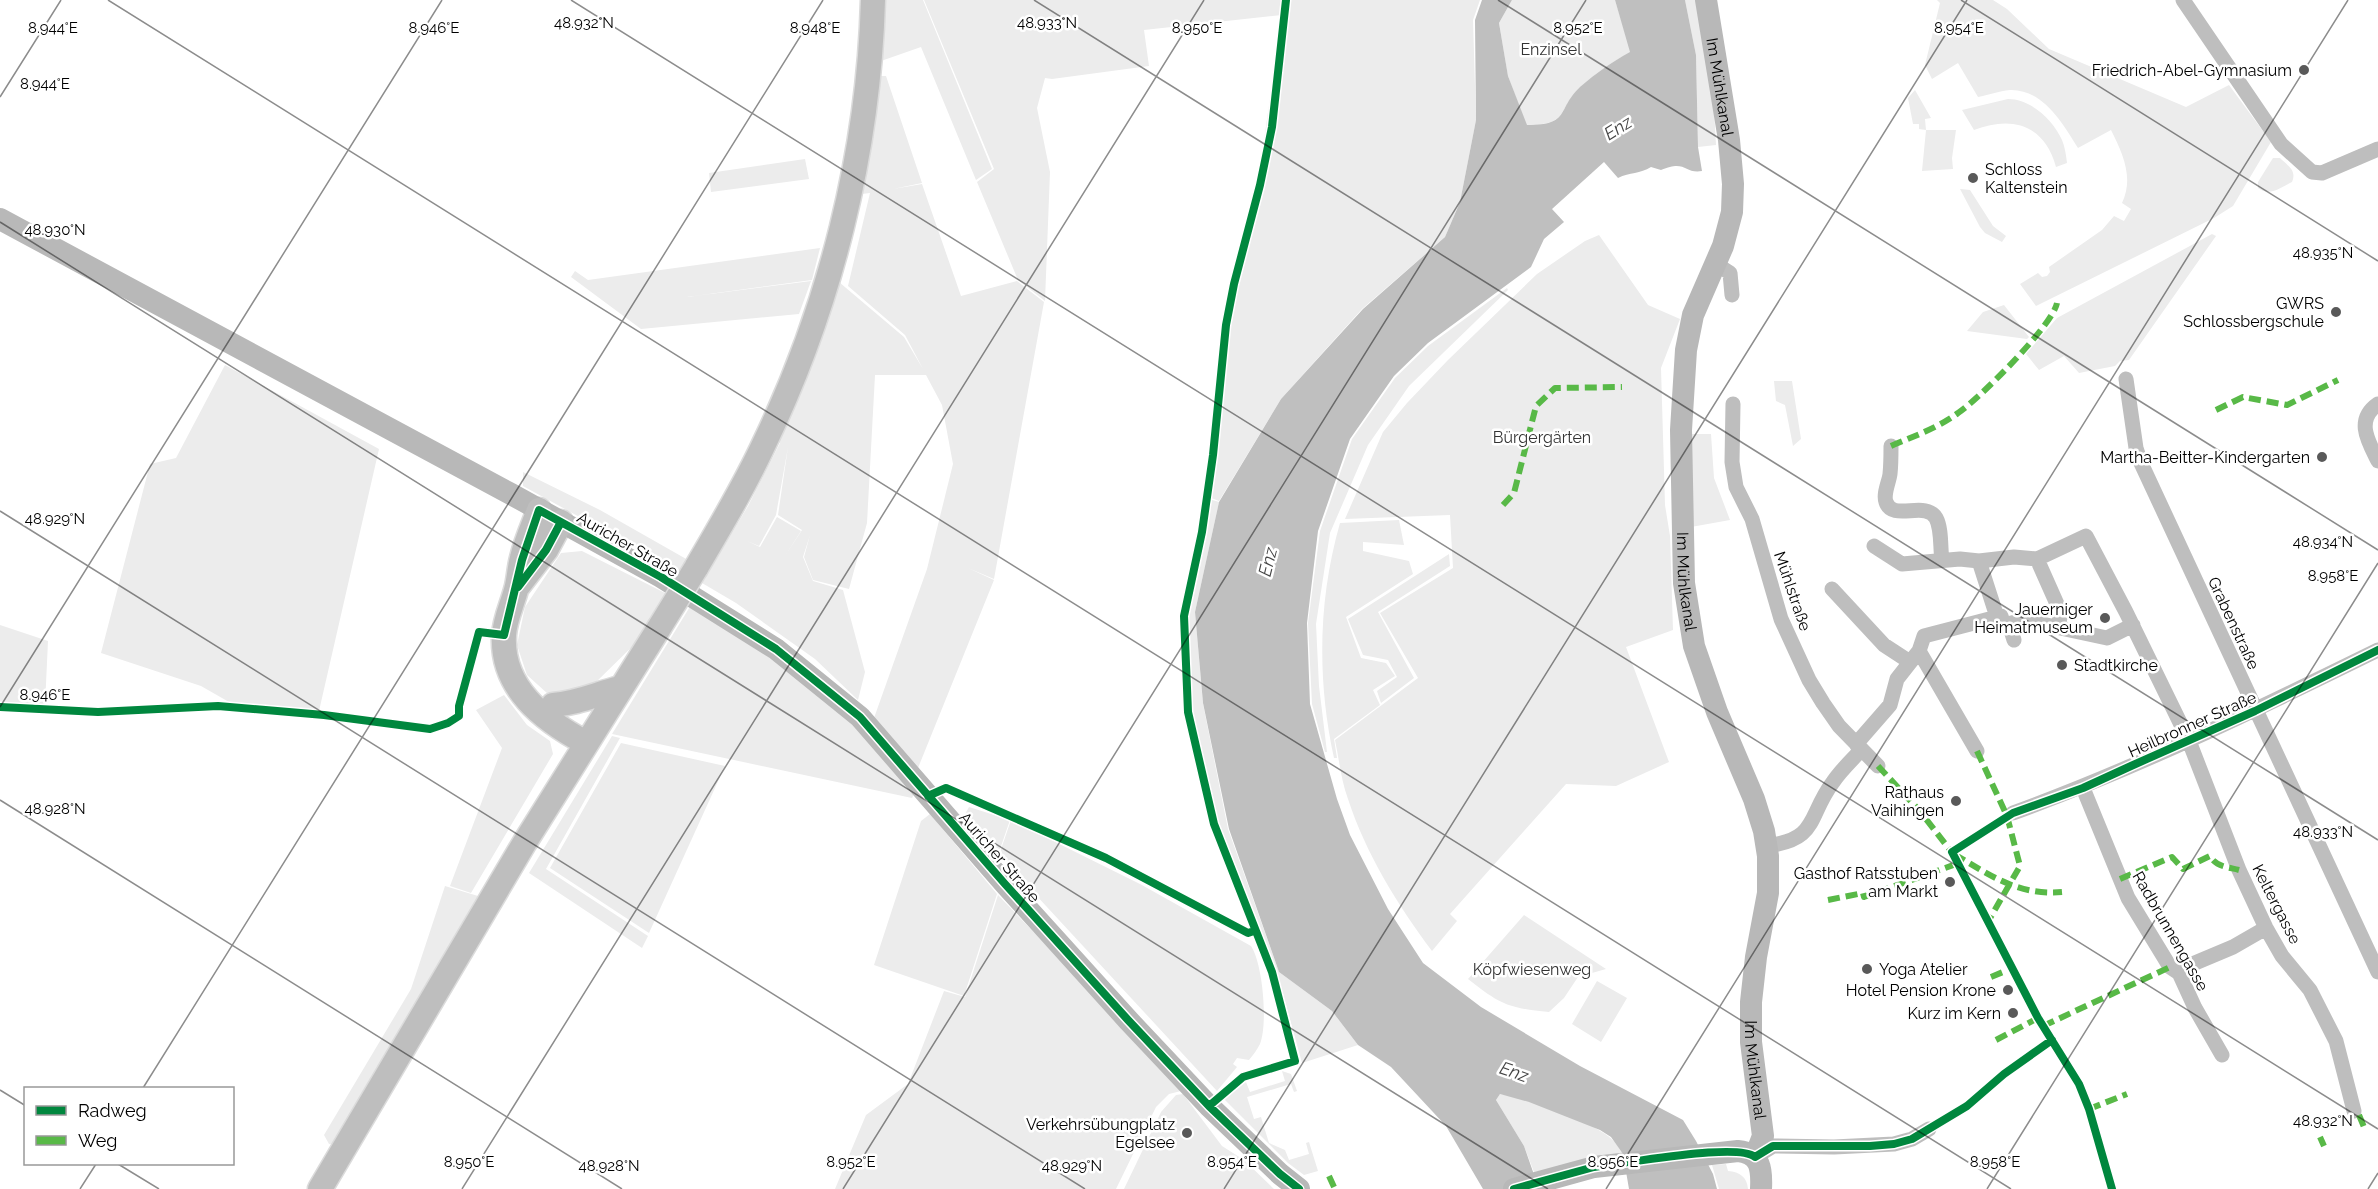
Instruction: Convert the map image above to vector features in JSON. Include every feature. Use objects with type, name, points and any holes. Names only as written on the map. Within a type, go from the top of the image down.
[{"type":"main road","points":[[320,1189],[589,738],[696,568],[765,443],[800,361],[833,261],[860,136],[870,54],[873,0]]},
{"type":"main road","points":[[539,510],[522,560],[507,618],[504,635],[506,664],[518,689],[545,718],[589,738]]},
{"type":"main road","points":[[516,589],[546,550],[561,522]]},
{"type":"main road","points":[[553,705],[575,703],[597,693],[620,688]]},
{"type":"main road","points":[[518,689],[553,705],[589,738]]},
{"type":"street","name":"Im Mühlkanal","points":[[1706,0],[1729,140],[1732,212],[1716,264],[1693,315],[1684,371],[1681,430],[1685,592],[1696,652],[1717,712],[1754,799],[1768,893],[1753,971],[1751,1002],[1751,1042],[1763,1136],[1755,1157]]},
{"type":"street","points":[[2183,0],[2281,144],[2312,172],[2322,173],[2378,149]]},
{"type":"street","name":"Auricher Straße","points":[[0,219],[561,522],[661,578],[776,649],[860,717],[1005,884],[1128,1020],[1209,1106],[1280,1174],[1299,1189]]},
{"type":"street","points":[[1716,264],[1731,273],[1732,295]]},
{"type":"street","name":"Grabenstraße","points":[[2126,379],[2136,448],[2141,463],[2378,972]]},
{"type":"street","name":"Mühlstraße","points":[[1733,404],[1732,462],[1736,486],[1752,519],[1764,568],[1781,619],[1813,688],[1858,747],[1878,766]]},
{"type":"street","points":[[2378,404],[2368,414],[2364,426],[2378,461]]},
{"type":"street","points":[[1891,446],[1890,474],[1885,501],[1887,505],[1898,511],[1925,510],[1934,515],[1938,523],[1942,561]]},
{"type":"street","name":"Keltergasse","points":[[2037,559],[2086,536],[2133,625],[2189,741],[2240,870],[2266,928],[2282,956],[2316,999],[2336,1041],[2354,1111]]},
{"type":"street","points":[[1874,546],[1902,564],[1960,559],[1979,561],[2014,556],[2037,559],[2061,613],[2058,626]]},
{"type":"street","points":[[1979,561],[2003,621],[2014,640]]},
{"type":"street","points":[[1832,589],[1884,645],[1915,657],[1977,751]]},
{"type":"street","points":[[1763,860],[1800,837],[1808,829],[1834,780],[1890,705],[1898,679],[1915,657],[1924,636],[2003,621],[2023,620],[2107,638],[2133,625]]},
{"type":"street","name":"Heilbronner Straße","points":[[2013,813],[2083,788],[2189,741],[2378,650]]},
{"type":"street","name":"Radbrunnengasse","points":[[2083,788],[2128,898],[2170,967],[2179,973],[2195,1008],[2222,1055]]},
{"type":"street","points":[[2179,973],[2182,968],[2233,947],[2266,928]]},
{"type":"street","points":[[1755,1157],[1773,1146],[1834,1147],[1894,1144],[1912,1139],[1929,1129]]},
{"type":"street","points":[[1515,1189],[1594,1167],[1738,1151],[1755,1157],[1762,1171],[1761,1189]]},
{"type":"green space","points":[[882,0],[923,0],[992,169],[976,180],[921,47],[881,61]]},
{"type":"green space","points":[[924,0],[1480,0],[1473,20],[1476,120],[1460,202],[1445,237],[1362,309],[1281,399],[1219,501],[1209,497],[1210,454],[1223,324],[1258,182],[1282,15],[1144,30],[1149,66],[1045,78],[1037,108],[1050,172],[1045,301],[1018,280],[977,182],[994,169]]},
{"type":"green space","name":"Enzinsel","points":[[1512,0],[1615,0],[1631,52],[1604,68],[1586,83],[1556,119],[1526,125],[1508,76],[1499,23]]},
{"type":"green space","points":[[1685,0],[1696,0],[1713,91],[1716,145],[1698,147],[1696,55]]},
{"type":"green space","points":[[1937,0],[1993,0],[2007,9],[2049,49],[2186,107],[2229,85],[2271,142],[2233,206],[2214,218],[2036,306],[2020,284],[2038,273],[2042,277],[2047,276],[2050,272],[2049,267],[2102,230],[2114,216],[2124,221],[2131,209],[2122,203],[2127,184],[2126,166],[2111,130],[2078,148],[2059,119],[2032,95],[2010,90],[1978,97],[1958,63],[1932,79],[1925,65],[1940,3]]},
{"type":"green space","points":[[880,76],[886,76],[922,183],[893,189],[922,184],[961,296],[1017,281],[1044,302],[994,579],[968,568],[994,580],[918,768],[874,718],[927,569],[953,464],[942,405],[926,375],[875,375],[867,523],[849,589],[813,580],[804,557],[810,535],[803,557],[813,581],[843,590],[865,672],[858,700],[815,659],[736,603],[702,583],[748,506],[780,443],[777,441],[839,282],[904,337],[923,369],[905,335],[848,286],[870,193],[862,194]],"holes":[[[788,447],[778,515],[802,530],[783,559],[801,531],[777,517],[760,547],[747,541],[759,546],[776,515]]]},
{"type":"green space","points":[[1915,90],[1931,118],[1925,119],[1926,130],[1919,129],[1919,124],[1913,124],[1908,98]]},
{"type":"green space","points":[[2008,99],[2025,103],[2047,118],[2062,140],[2067,163],[2056,167],[2044,141],[2025,127],[2001,124],[1974,130],[1962,110]]},
{"type":"green space","points":[[1926,130],[1956,130],[1952,158],[1953,169],[1922,171]]},
{"type":"green space","points":[[2273,158],[2280,158],[2293,171],[2292,182],[2275,191],[2262,191],[2258,188],[2258,182]]},
{"type":"green space","points":[[805,159],[809,179],[711,192],[709,173]]},
{"type":"green space","points":[[1960,189],[1970,190],[1993,226],[2006,236],[2002,242],[1985,233],[1980,227]]},
{"type":"green space","points":[[2212,234],[2216,236],[2129,360],[2120,361],[2115,366],[2079,373],[2064,356],[2039,370],[2026,354],[2057,318]]},
{"type":"green space","name":"Bürgergärten","points":[[1599,235],[1648,305],[1680,319],[1661,368],[1665,505],[1670,536],[1673,630],[1626,647],[1669,762],[1616,786],[1566,784],[1450,914],[1457,921],[1432,951],[1395,897],[1373,859],[1346,792],[1335,740],[1418,678],[1380,613],[1453,568],[1450,515],[1345,519],[1383,432],[1407,403],[1537,274],[1585,241]]},
{"type":"green space","points":[[820,248],[812,280],[687,297],[811,281],[799,314],[641,329],[571,277],[575,271],[588,280]]},
{"type":"green space","points":[[1507,288],[1508,290],[1409,386],[1368,445],[1330,533],[1316,624],[1319,686],[1327,752],[1325,752],[1312,704],[1308,623],[1320,531],[1352,439],[1395,378],[1428,346]]},
{"type":"green space","points":[[2004,305],[2029,337],[2027,339],[1967,331],[1983,312]]},
{"type":"green space","points":[[225,365],[379,449],[319,711],[229,702],[201,686],[101,653],[150,464],[176,458]]},
{"type":"green space","points":[[1774,381],[1792,381],[1801,439],[1793,446],[1785,405],[1776,401]]},
{"type":"green space","points":[[1689,434],[1711,434],[1714,478],[1730,520],[1691,527]]},
{"type":"green space","points":[[523,472],[600,510],[688,560],[680,572],[523,486]]},
{"type":"green space","points":[[1209,499],[1219,502],[1195,612],[1203,704],[1228,829],[1279,972],[1332,1011],[1358,1045],[1302,1063],[1277,972],[1216,823],[1190,711],[1186,616]]},
{"type":"green space","points":[[1399,520],[1404,545],[1363,542],[1363,551],[1409,561],[1413,574],[1346,617],[1361,658],[1386,663],[1395,676],[1373,690],[1380,705],[1334,739],[1337,758],[1334,758],[1328,729],[1322,640],[1327,581],[1340,523]]},
{"type":"green space","points":[[582,551],[667,594],[644,635],[591,687],[566,697],[548,694],[527,675],[517,645],[525,607],[561,553]]},
{"type":"green space","points":[[1449,554],[1450,566],[1378,612],[1414,678],[1381,703],[1377,691],[1397,677],[1388,660],[1363,655],[1348,619]]},
{"type":"green space","points":[[691,605],[773,656],[856,727],[914,794],[912,798],[612,734]]},
{"type":"green space","points":[[0,625],[48,641],[45,705],[0,702]]},
{"type":"green space","points":[[504,695],[527,725],[550,741],[553,754],[471,893],[450,886],[502,748],[476,710]]},
{"type":"green space","points":[[612,736],[620,738],[546,869],[648,936],[642,948],[529,873]]},
{"type":"green space","points":[[621,743],[725,766],[649,933],[550,868]]},
{"type":"green space","points":[[969,807],[1010,820],[998,855],[963,818]]},
{"type":"green space","points":[[930,814],[997,894],[964,996],[874,965],[921,821]]},
{"type":"green space","points":[[1011,820],[1140,884],[1251,946],[1259,966],[1263,994],[1264,1023],[1260,1044],[1249,1060],[1237,1058],[1233,1064],[1237,1067],[1217,1091],[999,855]]},
{"type":"green space","points":[[445,886],[478,896],[419,1005],[337,1145],[329,1144],[324,1135],[411,989]]},
{"type":"green space","points":[[998,895],[1117,1019],[1181,1091],[1169,1094],[1156,1107],[1116,1189],[835,1189],[866,1115],[908,1084],[944,991],[965,997]]},
{"type":"green space","name":"Köpfwiesenweg","points":[[1524,915],[1606,969],[1578,977],[1564,998],[1549,1012],[1523,1009],[1505,1003],[1468,979]]},
{"type":"green space","points":[[1597,981],[1627,998],[1601,1042],[1572,1024]]},
{"type":"green space","points":[[1282,1071],[1291,1074],[1297,1091],[1294,1092],[1291,1084],[1247,1097],[1254,1119],[1261,1117],[1269,1143],[1285,1150],[1289,1160],[1309,1154],[1306,1143],[1309,1142],[1318,1171],[1304,1175],[1288,1163],[1223,1098],[1246,1082],[1250,1092],[1285,1081]]},
{"type":"green space","name":"Verkehrsübungplatz Egelsee","points":[[1183,1094],[1222,1146],[1244,1160],[1274,1189],[1124,1189],[1161,1112],[1176,1095]]},
{"type":"green space","points":[[1500,1094],[1539,1105],[1587,1124],[1610,1138],[1623,1154],[1534,1172],[1524,1146],[1496,1100]]},
{"type":"green space","points":[[1726,1164],[1728,1171],[1744,1178],[1748,1189],[1719,1189],[1712,1165]]},
{"type":"water","name":"Enz","points":[[1482,0],[1512,0],[1499,23],[1508,76],[1527,125],[1557,119],[1580,87],[1604,68],[1630,52],[1615,0],[1685,0],[1696,55],[1698,147],[1702,171],[1692,171],[1680,166],[1661,170],[1651,167],[1618,178],[1604,162],[1552,209],[1564,222],[1544,239],[1531,267],[1428,343],[1394,376],[1350,439],[1318,531],[1307,623],[1310,704],[1337,799],[1350,835],[1388,909],[1423,963],[1481,1007],[1580,1066],[1683,1120],[1713,1174],[1717,1189],[1629,1189],[1623,1154],[1611,1137],[1600,1130],[1529,1102],[1500,1094],[1496,1100],[1524,1146],[1539,1189],[1483,1189],[1446,1126],[1391,1067],[1358,1045],[1332,1011],[1279,972],[1229,829],[1203,703],[1195,612],[1219,502],[1281,399],[1363,309],[1445,237],[1460,202],[1476,120],[1475,20]]},
{"type":"marked path","points":[[1891,446],[1942,423],[1968,405],[1997,378],[2043,328],[2057,303]]},
{"type":"marked path","points":[[2216,410],[2243,397],[2287,405],[2338,380]]},
{"type":"marked path","points":[[1503,505],[1514,493],[1536,406],[1555,388],[1622,387]]},
{"type":"marked path","points":[[1977,751],[2007,816],[2020,866],[1989,920]]},
{"type":"marked path","points":[[1878,766],[1919,810],[1954,855]]},
{"type":"marked path","points":[[1954,854],[1992,876],[2018,887],[2032,891],[2062,892]]},
{"type":"marked path","points":[[2120,879],[2172,857],[2183,869],[2210,856],[2219,864],[2239,870]]},
{"type":"marked path","points":[[1828,900],[1863,893],[1864,897],[1959,863]]},
{"type":"marked path","points":[[2043,1026],[2170,967]]},
{"type":"marked path","points":[[1991,977],[2003,972]]},
{"type":"marked path","points":[[1996,1040],[2038,1018]]},
{"type":"marked path","points":[[2089,1109],[2127,1094]]},
{"type":"marked path","points":[[2359,1115],[2364,1127]]},
{"type":"marked path","points":[[2320,1137],[2324,1146]]},
{"type":"marked path","points":[[1329,1176],[1335,1189]]},
{"type":"cycle path","points":[[1209,1106],[1243,1077],[1295,1061],[1272,972],[1214,824],[1188,712],[1184,616],[1202,532],[1213,455],[1226,325],[1272,127],[1286,0]]},
{"type":"cycle path","points":[[0,707],[98,712],[218,706],[324,715],[430,729],[448,723],[459,716],[459,706],[479,632],[504,635],[522,560],[539,510],[661,577],[776,649],[860,717],[1005,884],[1128,1020],[1209,1106],[1280,1174],[1299,1189]]},
{"type":"cycle path","points":[[518,587],[546,550],[561,522]]},
{"type":"cycle path","points":[[2112,1189],[2089,1109],[2079,1084],[2038,1018],[1952,852],[2013,813],[2083,788],[2255,711],[2378,650]]},
{"type":"cycle path","points":[[928,796],[946,788],[1106,858],[1248,933],[1254,931]]},
{"type":"cycle path","points":[[1514,1189],[1594,1167],[1687,1154],[1729,1152],[1745,1153],[1755,1157],[1773,1146],[1894,1144],[1912,1139],[1967,1106],[2004,1074],[2052,1040]]},
{"type":"place","name":"Friedrich-Abel-Gymnasium","points":[[2304,70]]},
{"type":"place","name":"Schloss Kaltenstein","points":[[1973,178]]},
{"type":"place","name":"GWRS Schlossbergschule","points":[[2336,312]]},
{"type":"place","name":"Martha-Beitter-Kindergarten","points":[[2322,457]]},
{"type":"place","name":"Jauerniger Heimatmuseum","points":[[2105,618]]},
{"type":"place","name":"Stadtkirche","points":[[2062,665]]},
{"type":"place","name":"Rathaus Vaihingen","points":[[1956,801]]},
{"type":"place","name":"Gasthof Ratsstuben am Markt","points":[[1950,882]]},
{"type":"place","name":"Yoga Atelier","points":[[1867,969]]},
{"type":"place","name":"Hotel Pension Krone","points":[[2008,990]]},
{"type":"place","name":"Kurz im Kern","points":[[2013,1013]]},
{"type":"place","name":"Verkehrsübungplatz Egelsee","points":[[1187,1133]]}]
